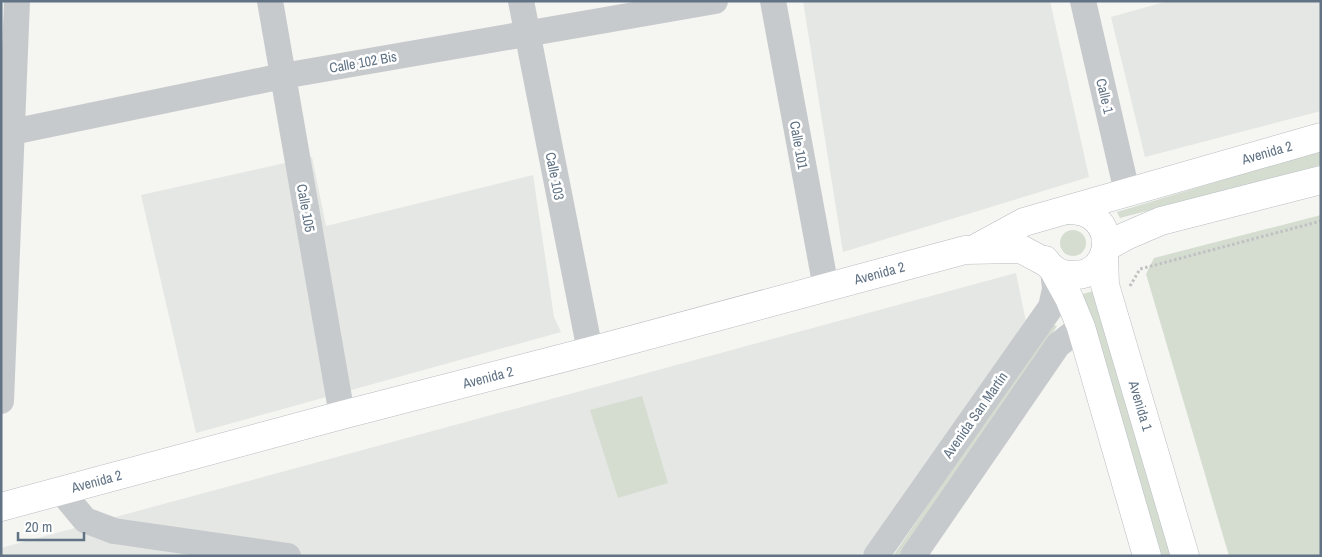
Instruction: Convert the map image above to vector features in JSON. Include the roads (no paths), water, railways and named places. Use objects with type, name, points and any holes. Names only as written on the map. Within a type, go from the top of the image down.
[{"type":"main road","name":"Avenida 2","points":[[975,249],[1024,222],[1321,137]]},
{"type":"main road","name":"Avenida 2","points":[[1,507],[965,250],[1021,249],[1060,273],[1078,275],[1093,269],[1105,251],[1126,236],[1161,221],[1321,180]]},
{"type":"main road","name":"Avenida 2","points":[[1050,266],[1042,255],[1040,238],[1047,222],[1065,211]]},
{"type":"main road","points":[[1065,211],[1086,212],[1100,222],[1104,230],[1105,251]]},
{"type":"main road","name":"Avenida 1","points":[[1105,251],[1105,284],[1115,313],[1184,556]]},
{"type":"main road","points":[[1050,266],[1069,298],[1081,327],[1147,556]]},
{"type":"street","points":[[1,401],[12,132],[7,80],[17,1]]},
{"type":"street","name":"Calle 105","points":[[270,1],[342,415]]},
{"type":"street","name":"Calle 103","points":[[521,1],[590,351]]},
{"type":"street","name":"Calle 102 Bis","points":[[12,132],[283,76],[715,1]]},
{"type":"street","name":"Calle 101","points":[[773,1],[826,288]]},
{"type":"street","name":"Calle 1","points":[[1083,1],[1127,192]]},
{"type":"street","name":"Avenida San Martín","points":[[876,556],[1051,307],[1055,289],[1050,266]]},
{"type":"street","name":"Avenida San Martín","points":[[913,556],[1058,345],[1081,327]]},
{"type":"street","points":[[61,491],[72,507],[85,520],[114,530],[288,556]]}]
